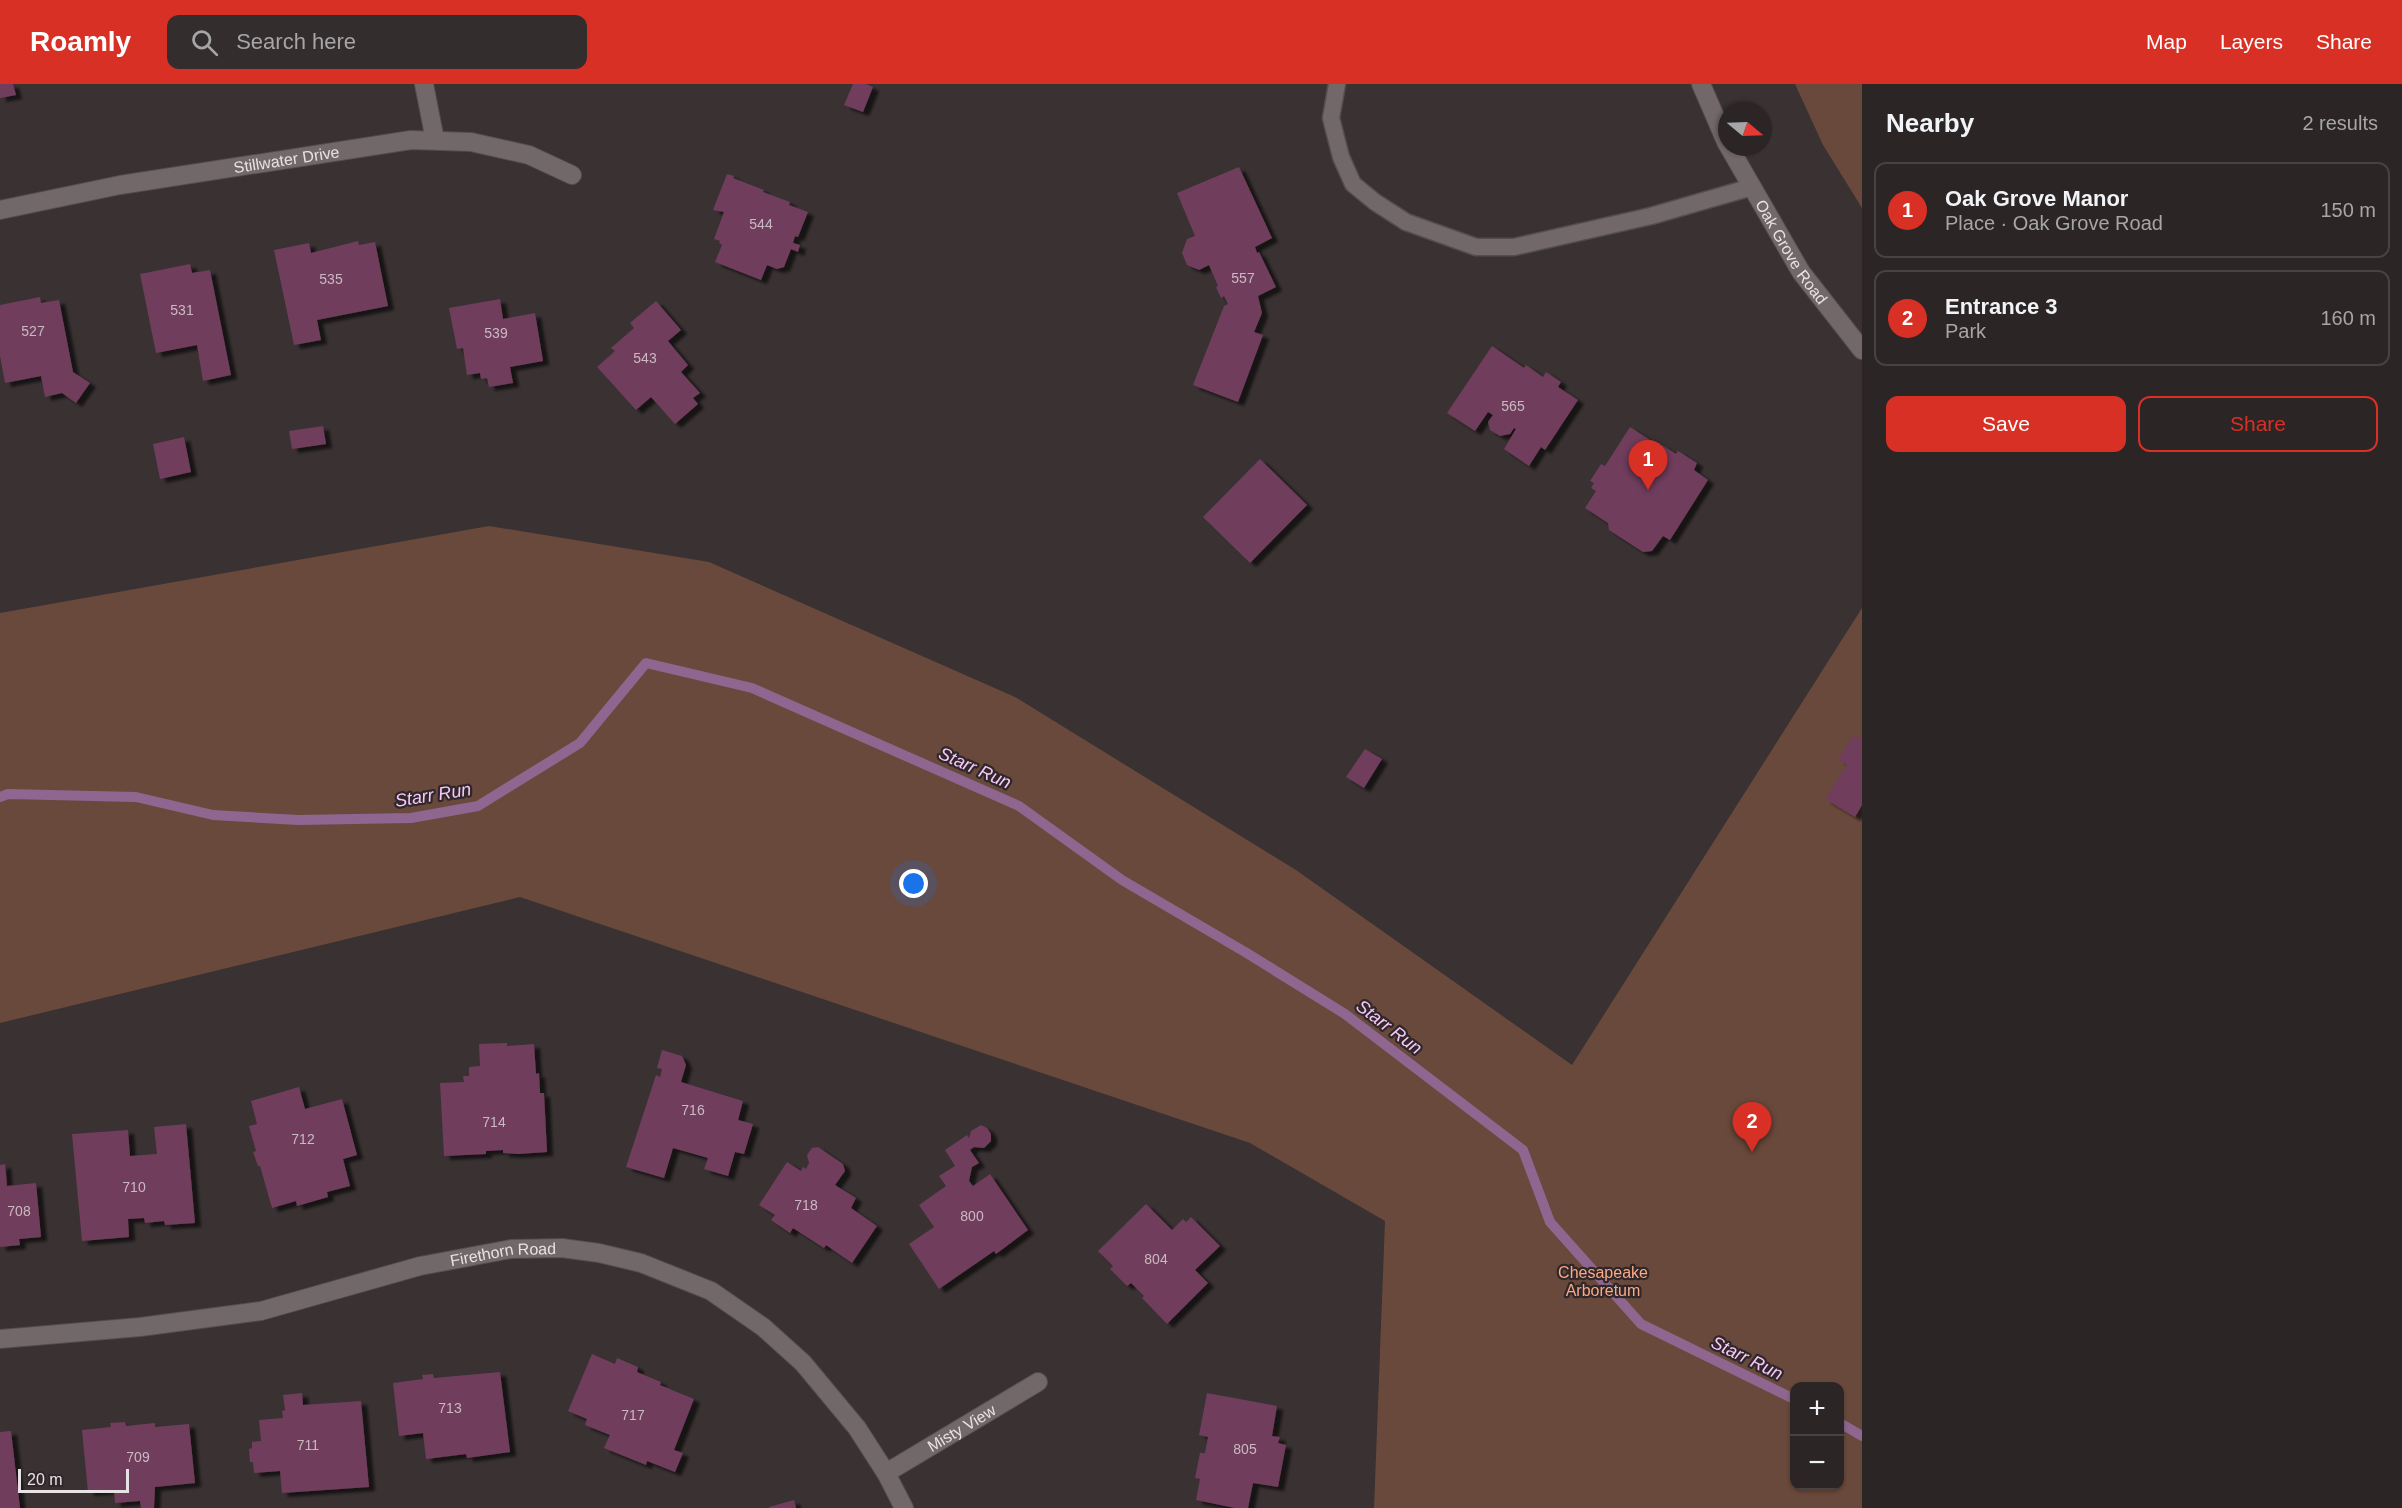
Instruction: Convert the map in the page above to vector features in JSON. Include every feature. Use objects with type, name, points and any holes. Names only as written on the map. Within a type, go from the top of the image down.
[{"type":"street","points":[[424,84],[435,140]]},
{"type":"street","name":"Oak Grove Road","points":[[1701,84],[1718,122]]},
{"type":"street","name":"Stillwater Drive","points":[[0,210],[120,185],[374,145],[435,140],[471,142],[529,155],[572,175]]},
{"type":"street","name":"Oak Grove Road","points":[[1734,156],[1801,272],[1862,350]]},
{"type":"street","name":"Firethorn Road","points":[[0,1339],[141,1327],[261,1311],[420,1266],[511,1250],[562,1248],[599,1253],[641,1263],[711,1291],[763,1327],[803,1363],[857,1428],[886,1473],[904,1508]]},
{"type":"street","name":"Misty View","points":[[886,1473],[1038,1382]]},
{"type":"lane","points":[[1337,84],[1331,118],[1341,157],[1353,184],[1375,202],[1406,222],[1476,247],[1514,247],[1652,216],[1752,187]]},
{"type":"green space","points":[[1795,84],[1862,84],[1862,208],[1823,145]]},
{"type":"green space","name":"Chesapeake Arboretum","points":[[489,526],[709,562],[1015,697],[1296,870],[1572,1065],[1862,608],[1862,1508],[1374,1508],[1385,1221],[1250,1143],[520,897],[0,1023],[0,613]]},
{"type":"building","points":[[0,84],[13,84],[16,95],[0,98]]},
{"type":"building","points":[[853,84],[866,84],[873,87],[863,112],[844,105]]},
{"type":"building","points":[[1239,167],[1272,238],[1255,247],[1276,287],[1258,296],[1262,313],[1254,332],[1263,335],[1238,402],[1193,385],[1224,306],[1228,304],[1224,296],[1221,298],[1209,265],[1199,270],[1187,265],[1182,253],[1187,239],[1195,236],[1177,193]]},
{"type":"building","points":[[727,174],[808,212],[798,237],[795,236],[793,243],[800,245],[798,252],[791,249],[784,267],[777,269],[767,265],[761,280],[715,262],[722,245],[720,241],[714,239],[724,212],[713,210]]},
{"type":"building","points":[[358,241],[359,245],[375,242],[388,306],[317,320],[321,340],[294,345],[274,250],[309,243],[311,253]]},
{"type":"building","points":[[190,264],[192,273],[210,270],[231,375],[203,381],[197,345],[156,353],[140,274]]},
{"type":"building","points":[[40,297],[41,303],[59,300],[73,372],[90,383],[76,403],[62,393],[45,397],[41,376],[5,383],[0,356],[0,305]]},
{"type":"building","points":[[500,299],[503,319],[535,313],[543,361],[510,367],[513,383],[489,387],[487,378],[481,379],[480,373],[467,375],[463,348],[457,349],[449,308]]},
{"type":"building","points":[[656,301],[681,330],[668,341],[688,365],[681,372],[700,393],[693,398],[698,404],[675,424],[651,397],[636,410],[597,367],[615,351],[611,348],[634,328],[630,323]]},
{"type":"building","points":[[1492,346],[1524,368],[1526,365],[1543,377],[1546,372],[1561,382],[1558,387],[1578,400],[1545,450],[1541,447],[1529,466],[1504,449],[1516,429],[1514,428],[1510,434],[1500,436],[1490,430],[1488,422],[1493,415],[1488,412],[1475,431],[1447,413]]},
{"type":"building","points":[[323,426],[326,444],[292,449],[289,431]]},
{"type":"building","points":[[1630,427],[1661,447],[1662,445],[1676,454],[1678,451],[1697,463],[1694,470],[1708,480],[1670,540],[1663,536],[1652,551],[1643,552],[1609,530],[1608,523],[1585,508],[1596,491],[1591,488],[1594,483],[1590,481],[1601,464],[1605,466]]},
{"type":"building","points":[[184,437],[191,472],[160,479],[153,444]]},
{"type":"building","points":[[1260,459],[1307,505],[1250,563],[1203,517]]},
{"type":"building","points":[[1862,733],[1862,805],[1855,817],[1825,799],[1847,765],[1838,759],[1853,736],[1858,739]]},
{"type":"building","points":[[1365,749],[1382,759],[1364,788],[1346,777]]},
{"type":"building","points":[[507,1043],[507,1046],[534,1044],[536,1074],[539,1073],[540,1093],[544,1093],[547,1152],[518,1154],[503,1153],[503,1150],[486,1151],[486,1154],[444,1156],[440,1083],[464,1082],[463,1076],[469,1076],[469,1067],[480,1066],[479,1044]]},
{"type":"building","points":[[662,1050],[682,1056],[686,1065],[681,1082],[743,1101],[738,1120],[753,1124],[744,1154],[735,1152],[728,1176],[704,1169],[708,1158],[673,1148],[664,1178],[626,1167],[656,1075],[660,1077],[662,1069],[657,1068]]},
{"type":"building","points":[[299,1087],[305,1109],[342,1099],[357,1155],[343,1159],[350,1186],[327,1192],[328,1197],[297,1206],[296,1201],[272,1208],[260,1166],[253,1152],[256,1151],[249,1126],[257,1124],[251,1101]]},
{"type":"building","points":[[186,1124],[195,1223],[165,1225],[164,1221],[145,1223],[144,1218],[128,1219],[129,1237],[82,1241],[72,1134],[128,1130],[130,1156],[157,1154],[154,1127]]},
{"type":"building","points":[[981,1125],[991,1134],[991,1141],[984,1148],[974,1147],[970,1150],[979,1163],[972,1167],[969,1181],[973,1186],[990,1174],[1028,1230],[996,1254],[994,1251],[939,1289],[909,1244],[934,1227],[919,1205],[946,1186],[939,1176],[955,1166],[945,1150],[967,1135],[969,1138],[971,1131]]},
{"type":"building","points":[[818,1147],[843,1164],[845,1171],[835,1185],[856,1198],[851,1208],[877,1226],[852,1263],[826,1245],[824,1248],[793,1228],[790,1233],[771,1220],[775,1215],[759,1205],[787,1162],[801,1171],[803,1167],[806,1169],[809,1163],[807,1155],[812,1148]]},
{"type":"building","points":[[5,1164],[7,1186],[36,1183],[41,1237],[19,1239],[20,1245],[0,1247],[0,1165]]},
{"type":"building","points":[[1146,1204],[1172,1230],[1183,1219],[1186,1222],[1191,1217],[1220,1246],[1195,1270],[1208,1283],[1167,1324],[1131,1283],[1127,1286],[1110,1269],[1113,1266],[1098,1251]]},
{"type":"building","points":[[592,1354],[615,1364],[617,1358],[638,1367],[637,1372],[661,1382],[660,1385],[694,1399],[674,1450],[683,1453],[675,1472],[647,1461],[646,1465],[604,1448],[610,1435],[585,1425],[587,1419],[568,1411]]},
{"type":"building","points":[[500,1372],[510,1452],[467,1458],[466,1454],[426,1459],[423,1433],[399,1436],[393,1383],[423,1379],[422,1375],[433,1374],[434,1378]]},
{"type":"building","points":[[302,1393],[303,1405],[361,1401],[369,1487],[282,1493],[280,1471],[254,1473],[249,1449],[252,1448],[252,1442],[261,1441],[259,1420],[283,1418],[282,1411],[285,1410],[283,1395]]},
{"type":"building","points":[[1207,1393],[1277,1406],[1272,1436],[1280,1437],[1278,1443],[1286,1445],[1278,1487],[1253,1483],[1248,1508],[1235,1508],[1196,1500],[1200,1479],[1195,1478],[1200,1453],[1205,1453],[1208,1437],[1199,1435]]},
{"type":"building","points":[[125,1422],[126,1426],[155,1423],[155,1427],[189,1424],[195,1483],[155,1487],[154,1508],[141,1508],[140,1501],[115,1503],[114,1490],[88,1492],[82,1430],[111,1427],[110,1423]]},
{"type":"building","points":[[11,1431],[20,1508],[0,1508],[0,1432]]},
{"type":"building","points":[[794,1500],[796,1508],[769,1508],[769,1507]]},
{"type":"waterway","name":"Starr Run","points":[[0,797],[8,794],[136,797],[213,815],[298,820],[411,818],[478,806],[580,743],[646,663],[752,688],[1019,806],[1122,880],[1345,1014],[1523,1150],[1550,1222],[1641,1324],[1790,1397]]},
{"type":"waterway","name":"Starr Run","points":[[1844,1425],[1862,1436]]},
{"type":"place","name":"Oak Grove Manor","points":[[1648,490]]},
{"type":"place","name":"Entrance 3","points":[[1752,1152]]}]
